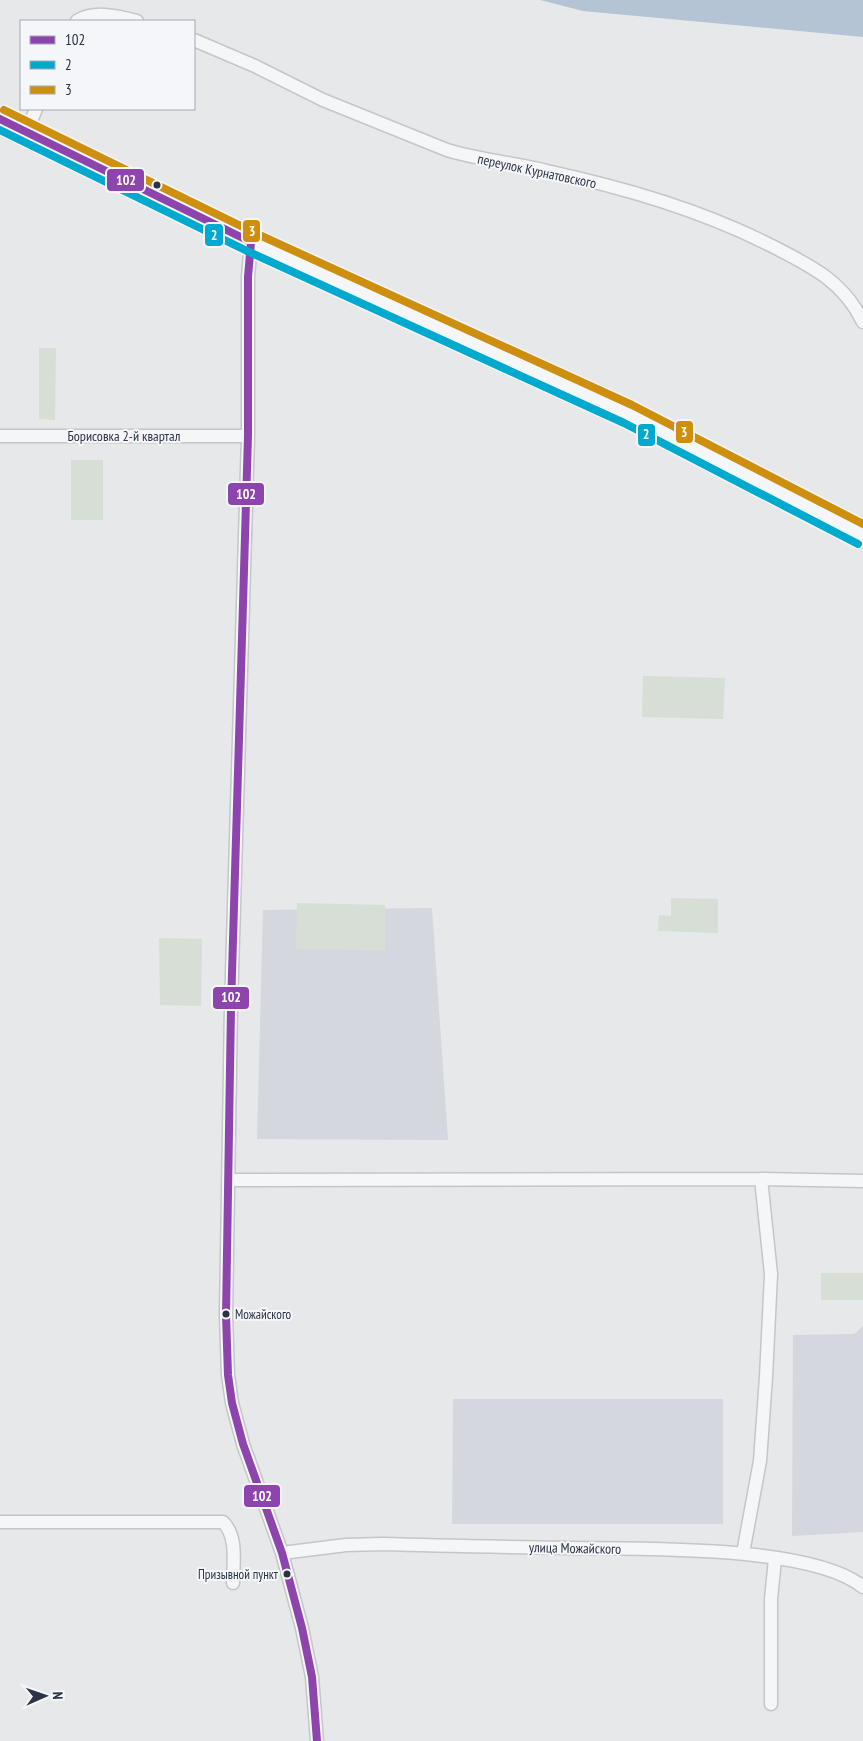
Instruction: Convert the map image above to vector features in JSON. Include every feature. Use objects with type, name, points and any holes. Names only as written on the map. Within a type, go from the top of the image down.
[{"type":"street","points":[[78,20],[85,16],[100,14],[132,20]]},
{"type":"street","name":"переулок Курнатовского","points":[[195,40],[255,66],[323,100],[447,150],[617,188],[673,204],[734,227],[830,278],[851,300],[863,322]]},
{"type":"street","points":[[26,133],[36,110]]},
{"type":"street","points":[[0,119],[251,242],[628,414],[863,535]]},
{"type":"street","points":[[251,242],[248,277],[248,436],[231,1007],[226,1315],[228,1375],[232,1403],[243,1444],[282,1553],[302,1628],[312,1677],[317,1741]]},
{"type":"street","name":"Борисовка 2-й квартал","points":[[0,436],[248,436]]},
{"type":"street","points":[[229,1180],[761,1179],[863,1181]]},
{"type":"street","points":[[743,1553],[760,1461],[771,1274],[761,1179]]},
{"type":"street","points":[[0,1522],[223,1522],[231,1530],[234,1552],[233,1583]]},
{"type":"street","name":"улица Можайского","points":[[282,1553],[346,1545],[382,1544],[743,1553],[811,1565],[852,1578],[863,1587]]},
{"type":"street","points":[[771,1704],[771,1599],[775,1559]]},
{"type":"shaded area","points":[[39,348],[56,348],[55,420],[39,419]]},
{"type":"shaded area","points":[[71,460],[103,460],[103,520],[71,520]]},
{"type":"shaded area","points":[[643,676],[725,678],[723,719],[642,717]]},
{"type":"shaded area","points":[[671,898],[718,899],[718,933],[658,931],[659,915],[671,916]]},
{"type":"shaded area","points":[[297,903],[385,905],[385,951],[296,949]]},
{"type":"shaded area","points":[[432,908],[448,1140],[257,1139],[263,910]]},
{"type":"shaded area","points":[[159,938],[202,939],[201,1006],[160,1005]]},
{"type":"shaded area","points":[[821,1273],[863,1273],[863,1300],[821,1300]]},
{"type":"shaded area","points":[[863,1326],[863,1532],[792,1536],[793,1335],[854,1334]]},
{"type":"shaded area","points":[[453,1399],[723,1399],[723,1524],[452,1524]]},
{"type":"water","points":[[540,0],[863,0],[863,37],[583,11]]},
{"type":"transit line","name":"3","points":[[4,110],[255,233],[632,405],[863,524]]},
{"type":"transit line","name":"102","points":[[0,119],[251,242]]},
{"type":"transit line","name":"2","points":[[0,130],[247,251],[624,423],[858,544]]},
{"type":"transit line","name":"102","points":[[251,242],[248,277],[248,436],[231,1007],[226,1315],[228,1375],[232,1403],[243,1444],[282,1553],[302,1628],[312,1677],[317,1741]]},
{"type":"place","name":"Можайского","points":[[226,1314]]},
{"type":"place","name":"Призывной пункт","points":[[287,1574]]}]
